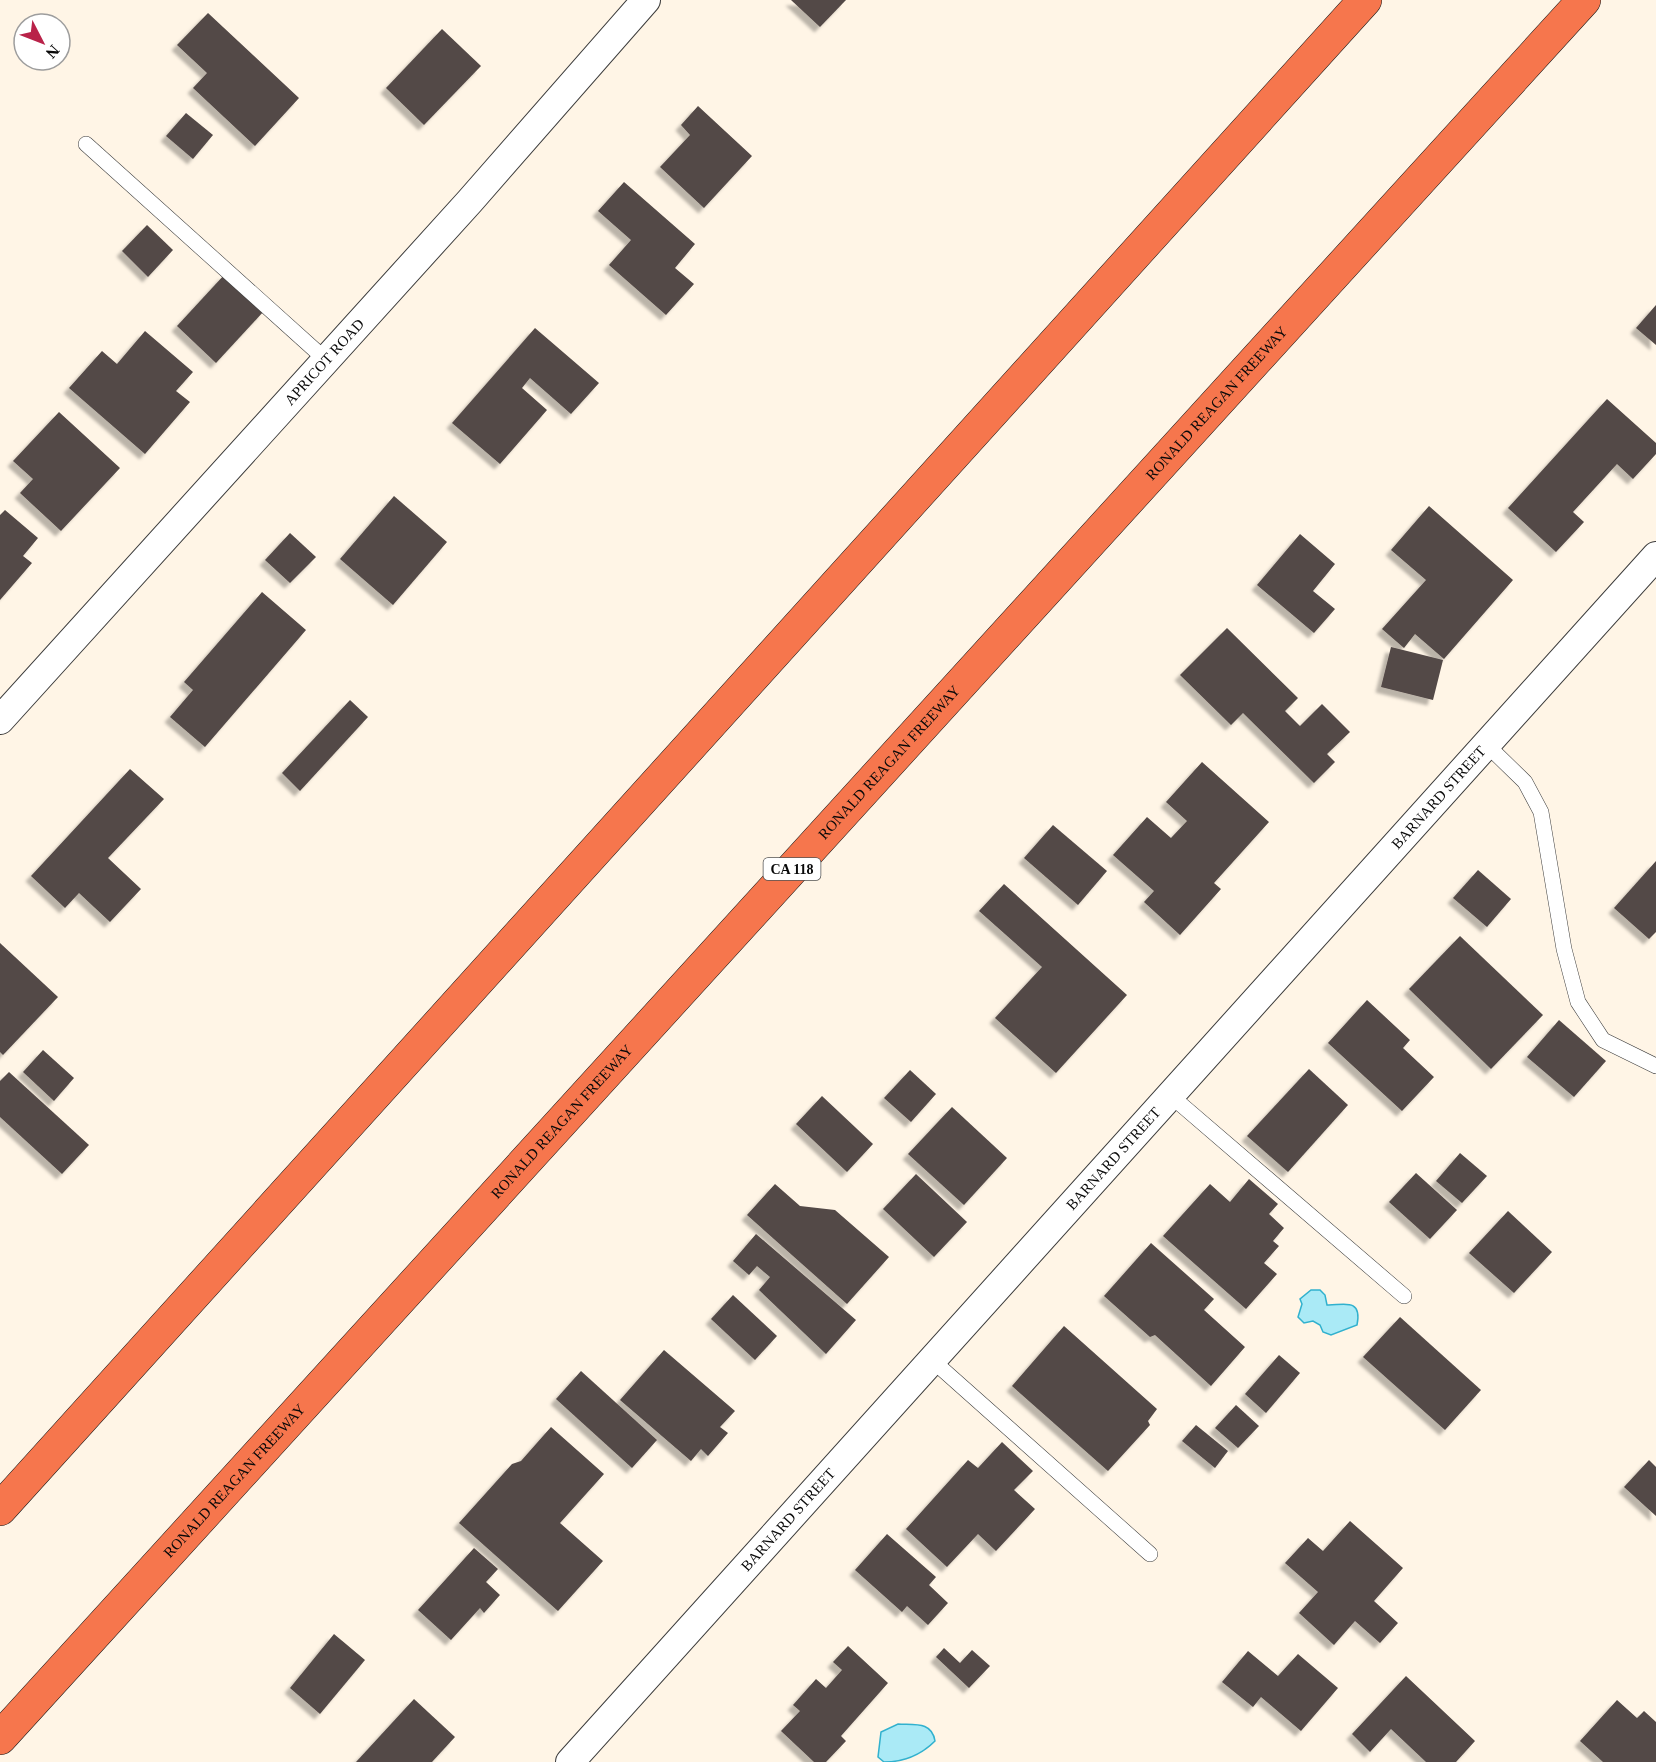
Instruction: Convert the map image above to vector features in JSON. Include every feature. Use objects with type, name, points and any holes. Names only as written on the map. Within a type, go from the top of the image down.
[{"type":"highway","points":[[0,1509],[1365,0]]},
{"type":"highway","name":"RONALD REAGAN FREEWAY","points":[[0,1738],[1584,0]]},
{"type":"street","name":"APRICOT ROAD","points":[[0,720],[471,201],[641,2]]},
{"type":"street","name":"BARNARD STREET","points":[[570,1762],[1656,556]]},
{"type":"lane","points":[[86,144],[327,360]]},
{"type":"lane","points":[[1486,745],[1525,782],[1541,812],[1564,949],[1578,1002],[1603,1040],[1656,1066]]},
{"type":"lane","points":[[1170,1095],[1404,1296]]},
{"type":"lane","points":[[932,1360],[1150,1554]]},
{"type":"water","points":[[1311,1290],[1320,1290],[1325,1295],[1327,1305],[1349,1304],[1354,1306],[1358,1316],[1357,1325],[1331,1335],[1323,1332],[1320,1325],[1313,1321],[1304,1323],[1298,1317],[1302,1304],[1300,1299]]},
{"type":"water","points":[[898,1724],[926,1727],[935,1741],[912,1757],[884,1762],[878,1757],[881,1732]]},
{"type":"building","points":[[791,0],[846,0],[820,27]]},
{"type":"building","points":[[208,13],[299,98],[255,146],[193,88],[207,73],[177,45]]},
{"type":"building","points":[[442,29],[481,66],[424,125],[386,88]]},
{"type":"building","points":[[698,106],[752,156],[704,208],[660,167],[690,135],[681,125]]},
{"type":"building","points":[[186,113],[213,135],[193,159],[166,136]]},
{"type":"building","points":[[624,182],[695,244],[675,268],[694,284],[666,315],[609,265],[631,240],[598,211]]},
{"type":"building","points":[[147,225],[173,250],[148,277],[122,251]]},
{"type":"building","points":[[225,274],[264,311],[216,363],[177,326]]},
{"type":"building","points":[[1656,305],[1656,345],[1636,328]]},
{"type":"building","points":[[535,328],[599,383],[571,414],[530,378],[522,388],[547,410],[500,464],[452,423]]},
{"type":"building","points":[[145,331],[193,372],[176,391],[190,402],[145,454],[69,388],[102,351],[117,364]]},
{"type":"building","points":[[1607,399],[1656,443],[1656,454],[1633,479],[1617,464],[1573,512],[1584,522],[1556,552],[1508,508]]},
{"type":"building","points":[[59,412],[120,468],[61,531],[20,493],[33,479],[13,461]]},
{"type":"building","points":[[394,496],[447,542],[393,605],[340,559]]},
{"type":"building","points":[[1429,506],[1513,580],[1444,659],[1415,634],[1404,648],[1382,629],[1426,580],[1391,550]]},
{"type":"building","points":[[5,510],[38,538],[23,556],[32,563],[0,600],[0,515]]},
{"type":"building","points":[[290,533],[316,557],[290,583],[265,560]]},
{"type":"building","points":[[1300,534],[1335,564],[1313,591],[1335,609],[1314,633],[1257,585]]},
{"type":"building","points":[[262,592],[306,630],[205,747],[170,717],[193,690],[184,682]]},
{"type":"building","points":[[1227,628],[1298,698],[1285,711],[1300,726],[1322,704],[1350,732],[1327,754],[1335,762],[1314,783],[1243,713],[1231,725],[1180,675]]},
{"type":"building","points":[[1391,647],[1443,660],[1433,700],[1381,687]]},
{"type":"building","points":[[350,700],[368,717],[300,791],[282,773]]},
{"type":"building","points":[[1202,762],[1269,822],[1214,883],[1221,889],[1180,935],[1144,902],[1154,891],[1113,855],[1147,817],[1171,838],[1187,821],[1166,802]]},
{"type":"building","points":[[130,769],[164,799],[108,858],[141,889],[110,922],[79,893],[65,908],[31,876]]},
{"type":"building","points":[[1053,825],[1107,871],[1078,905],[1024,858]]},
{"type":"building","points":[[1656,861],[1656,932],[1649,939],[1614,908]]},
{"type":"building","points":[[1478,870],[1511,899],[1487,927],[1453,898]]},
{"type":"building","points":[[1004,884],[1127,995],[1056,1073],[995,1018],[1042,967],[979,911]]},
{"type":"building","points":[[1460,936],[1543,1015],[1491,1069],[1409,989]]},
{"type":"building","points":[[0,943],[58,997],[3,1055],[0,1052]]},
{"type":"building","points":[[1367,1000],[1410,1040],[1403,1048],[1434,1077],[1402,1111],[1328,1043]]},
{"type":"building","points":[[1559,1020],[1606,1061],[1574,1097],[1527,1057]]},
{"type":"building","points":[[43,1050],[74,1078],[54,1101],[23,1072]]},
{"type":"building","points":[[1309,1069],[1348,1105],[1288,1172],[1247,1136]]},
{"type":"building","points":[[910,1070],[936,1094],[911,1122],[884,1098]]},
{"type":"building","points":[[9,1072],[89,1145],[62,1174],[0,1117],[0,1081]]},
{"type":"building","points":[[822,1096],[873,1144],[847,1172],[796,1124]]},
{"type":"building","points":[[952,1107],[1007,1158],[964,1205],[908,1154]]},
{"type":"building","points":[[1460,1153],[1487,1176],[1462,1203],[1436,1181]]},
{"type":"building","points":[[1416,1173],[1457,1210],[1430,1239],[1389,1202]]},
{"type":"building","points":[[916,1174],[967,1222],[934,1257],[883,1209]]},
{"type":"building","points":[[1249,1179],[1278,1204],[1269,1214],[1284,1228],[1273,1241],[1279,1246],[1264,1263],[1277,1274],[1246,1309],[1163,1236],[1210,1184],[1230,1202]]},
{"type":"building","points":[[775,1184],[800,1206],[835,1210],[889,1257],[847,1304],[747,1215]]},
{"type":"building","points":[[1508,1211],[1552,1252],[1514,1293],[1469,1253]]},
{"type":"building","points":[[756,1234],[856,1320],[826,1354],[759,1290],[770,1277],[757,1266],[749,1275],[733,1261]]},
{"type":"building","points":[[1151,1243],[1214,1299],[1204,1310],[1245,1347],[1211,1386],[1155,1335],[1150,1337],[1104,1296]]},
{"type":"building","points":[[733,1295],[777,1336],[755,1360],[711,1319]]},
{"type":"building","points":[[1400,1317],[1481,1390],[1445,1430],[1363,1357]]},
{"type":"building","points":[[1064,1326],[1157,1409],[1148,1421],[1150,1425],[1108,1471],[1012,1386]]},
{"type":"building","points":[[664,1350],[735,1411],[720,1427],[728,1433],[708,1456],[701,1449],[691,1461],[620,1400]]},
{"type":"building","points":[[1279,1355],[1300,1373],[1266,1413],[1245,1394]]},
{"type":"building","points":[[581,1371],[657,1440],[632,1468],[556,1399]]},
{"type":"building","points":[[1236,1405],[1259,1426],[1238,1448],[1215,1428]]},
{"type":"building","points":[[1196,1425],[1228,1451],[1215,1468],[1182,1441]]},
{"type":"building","points":[[551,1427],[604,1474],[560,1523],[603,1561],[558,1611],[459,1523],[512,1464],[521,1461]]},
{"type":"building","points":[[1002,1442],[1033,1471],[1014,1490],[1035,1509],[996,1551],[978,1534],[947,1567],[906,1529],[968,1460],[978,1468]]},
{"type":"building","points":[[1649,1460],[1656,1467],[1656,1516],[1624,1487]]},
{"type":"building","points":[[1350,1521],[1403,1568],[1374,1601],[1398,1623],[1380,1643],[1355,1621],[1334,1645],[1299,1613],[1318,1592],[1285,1563],[1308,1538],[1323,1551]]},
{"type":"building","points":[[887,1534],[936,1577],[929,1585],[948,1603],[928,1625],[907,1606],[902,1612],[855,1570]]},
{"type":"building","points":[[474,1548],[498,1569],[486,1582],[500,1595],[484,1613],[480,1608],[451,1640],[418,1610]]},
{"type":"building","points":[[334,1634],[365,1660],[320,1714],[290,1688]]},
{"type":"building","points":[[848,1646],[888,1683],[841,1736],[846,1741],[826,1762],[814,1762],[781,1731],[800,1711],[793,1705],[816,1679],[826,1688],[842,1670],[833,1662]]},
{"type":"building","points":[[944,1648],[960,1663],[972,1650],[990,1666],[969,1688],[936,1657]]},
{"type":"building","points":[[1248,1651],[1278,1676],[1298,1654],[1338,1688],[1301,1731],[1261,1697],[1253,1707],[1222,1682]]},
{"type":"building","points":[[1406,1676],[1475,1741],[1456,1762],[1426,1762],[1391,1729],[1370,1752],[1352,1734]]},
{"type":"building","points":[[414,1699],[455,1737],[432,1762],[356,1762]]},
{"type":"building","points":[[1617,1700],[1637,1718],[1644,1711],[1656,1722],[1656,1762],[1603,1762],[1580,1741]]}]
